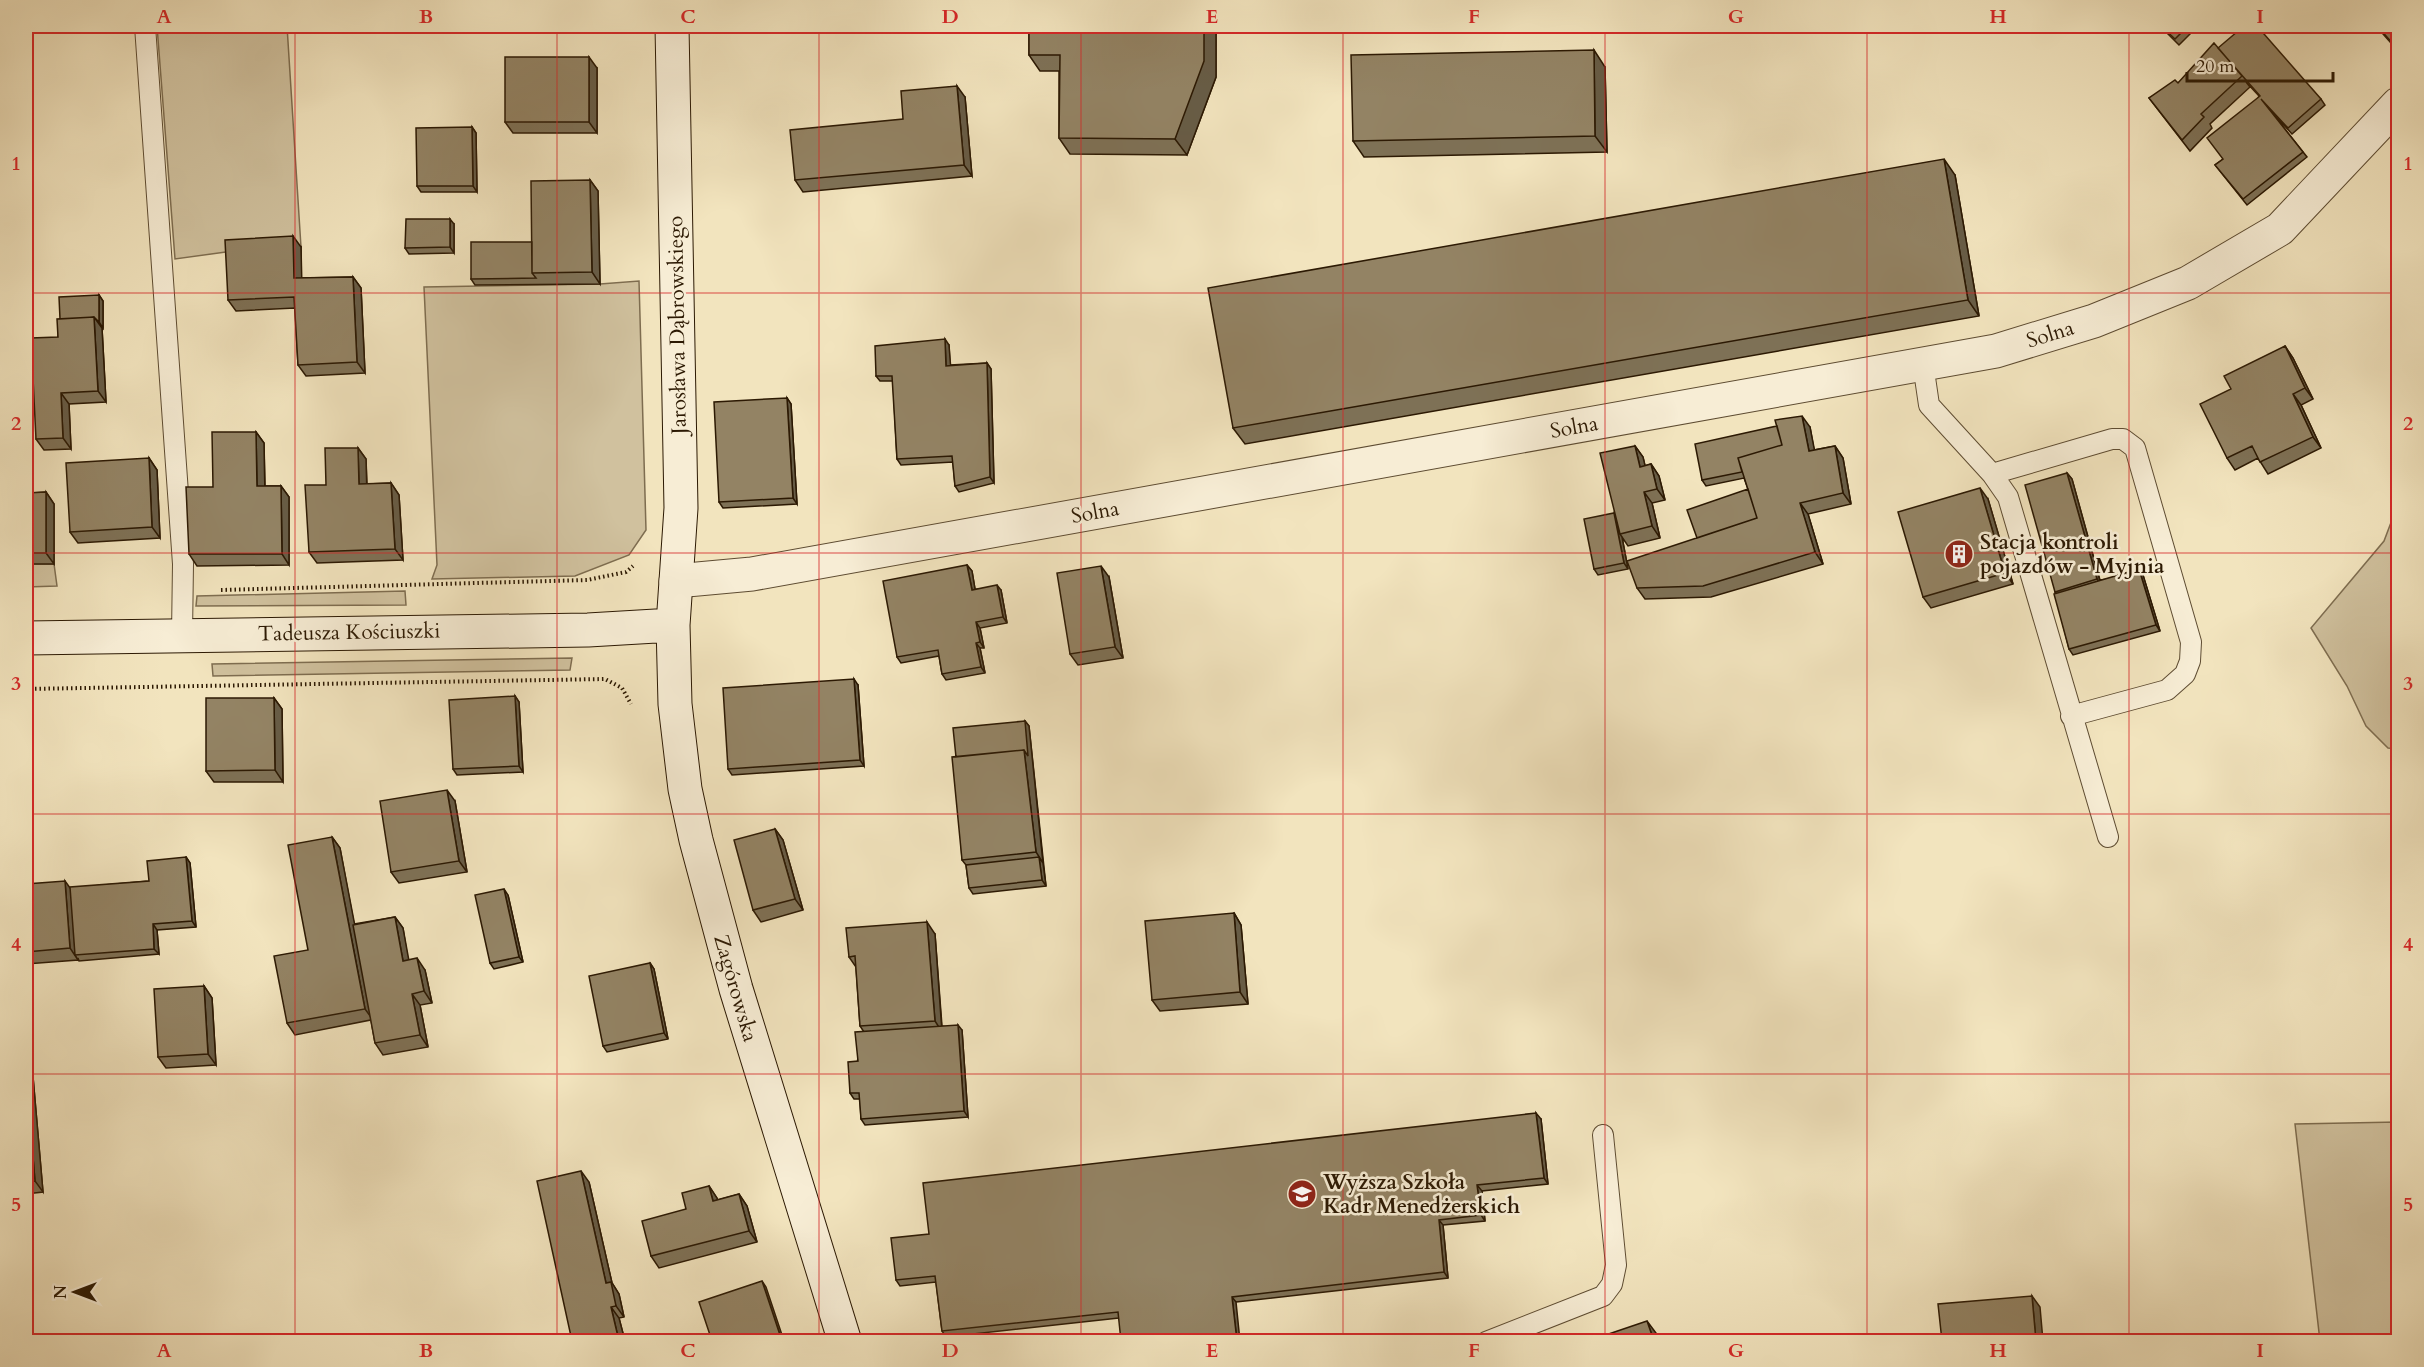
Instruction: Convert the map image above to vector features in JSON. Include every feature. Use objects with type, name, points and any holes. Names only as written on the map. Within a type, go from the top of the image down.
[{"type":"street","name":"Jarosława Dąbrowskiego","points":[[672,26],[681,508],[673,625]]},
{"type":"street","name":"Solna","points":[[676,581],[752,574],[1996,351],[2094,321],[2188,283],[2280,229],[2398,104]]},
{"type":"street","name":"Tadeusza Kościuszki","points":[[26,638],[588,630],[673,625]]},
{"type":"street","name":"Zagórowska","points":[[673,625],[675,704],[686,789],[696,840],[736,989],[845,1341]]},
{"type":"lane","points":[[145,26],[182,552],[182,634]]},
{"type":"lane","points":[[1923,364],[1929,405],[1992,474],[2008,497],[2108,837]]},
{"type":"lane","points":[[1992,474],[2112,439],[2123,439],[2135,448],[2191,642],[2190,661],[2185,674],[2167,690],[2071,716]]},
{"type":"lane","points":[[1486,1341],[1603,1296],[1612,1284],[1616,1265],[1603,1135]]},
{"type":"path","points":[[183,590],[587,580],[626,572],[635,564]]},
{"type":"path","points":[[26,689],[605,679],[622,688],[633,707]]},
{"type":"shaded area","points":[[157,26],[287,26],[301,247],[233,251],[175,259]]},
{"type":"shaded area","points":[[639,281],[646,530],[629,555],[575,576],[432,579],[437,565],[424,287],[600,284]]},
{"type":"shaded area","points":[[2398,504],[2398,749],[2388,748],[2366,726],[2347,686],[2311,628],[2384,541]]},
{"type":"shaded area","points":[[26,564],[54,564],[57,586],[26,587]]},
{"type":"shaded area","points":[[405,591],[406,605],[196,606],[197,596]]},
{"type":"shaded area","points":[[572,658],[570,670],[213,676],[212,664]]},
{"type":"shaded area","points":[[2398,1122],[2398,1337],[2320,1341],[2295,1124]]},
{"type":"building","points":[[1029,26],[1204,26],[1204,61],[1175,139],[1059,138],[1060,55],[1029,55]]},
{"type":"building","points":[[2161,26],[2188,26],[2175,39]]},
{"type":"building","points":[[2244,26],[2257,26],[2321,99],[2288,128],[2261,99],[2303,152],[2243,199],[2215,165],[2223,159],[2207,138],[2260,96],[2218,48]]},
{"type":"building","points":[[2377,26],[2398,26],[2398,45],[2396,47]]},
{"type":"building","points":[[2214,43],[2242,76],[2201,114],[2204,117],[2182,140],[2149,98],[2175,80],[2178,83]]},
{"type":"building","points":[[1594,50],[1595,136],[1353,141],[1351,55]]},
{"type":"building","points":[[505,57],[589,57],[589,122],[505,122]]},
{"type":"building","points":[[957,86],[964,165],[795,180],[790,130],[903,119],[901,91]]},
{"type":"building","points":[[472,127],[473,186],[417,186],[416,128]]},
{"type":"building","points":[[1944,159],[1968,300],[1233,428],[1208,288]]},
{"type":"building","points":[[590,180],[592,272],[532,273],[531,181]]},
{"type":"building","points":[[406,219],[450,219],[450,247],[405,248]]},
{"type":"building","points":[[293,236],[294,278],[353,277],[357,362],[298,365],[294,297],[228,300],[225,240]]},
{"type":"building","points":[[471,242],[532,242],[532,273],[536,278],[471,279]]},
{"type":"building","points":[[99,295],[99,322],[94,317],[60,319],[59,297]]},
{"type":"building","points":[[94,317],[98,391],[61,393],[63,438],[36,439],[31,338],[58,337],[57,319]]},
{"type":"building","points":[[945,339],[946,366],[987,363],[990,477],[955,486],[952,456],[897,459],[892,376],[876,376],[875,346]]},
{"type":"building","points":[[2285,346],[2305,388],[2293,394],[2313,437],[2260,462],[2252,446],[2227,458],[2200,404],[2231,389],[2224,376]]},
{"type":"building","points":[[787,398],[793,498],[719,502],[714,402]]},
{"type":"building","points":[[1802,416],[1809,451],[1835,446],[1843,493],[1800,503],[1815,552],[1703,586],[1637,588],[1627,561],[1757,518],[1738,458],[1782,445],[1775,420]]},
{"type":"building","points":[[1777,426],[1782,445],[1738,458],[1742,472],[1702,480],[1695,444]]},
{"type":"building","points":[[212,432],[256,432],[257,486],[281,486],[282,554],[189,554],[186,487],[213,487]]},
{"type":"building","points":[[1635,446],[1640,467],[1651,464],[1657,489],[1644,492],[1652,526],[1620,534],[1600,453]]},
{"type":"building","points":[[325,448],[358,448],[359,484],[391,483],[395,549],[309,552],[305,485],[326,485]]},
{"type":"building","points":[[149,458],[152,527],[70,532],[66,463]]},
{"type":"building","points":[[2067,473],[2097,579],[2055,592],[2025,485]]},
{"type":"building","name":"Stacja kontroli pojazdów - Myjnia","points":[[1980,488],[2005,573],[1923,597],[1898,512]]},
{"type":"building","points":[[1748,489],[1757,518],[1697,538],[1687,510]]},
{"type":"building","points":[[46,492],[46,553],[26,553],[26,493]]},
{"type":"building","points":[[1614,513],[1624,563],[1594,569],[1584,519]]},
{"type":"building","points":[[967,565],[972,590],[997,585],[1003,617],[976,622],[980,642],[976,643],[981,667],[942,674],[938,650],[897,657],[883,581]]},
{"type":"building","points":[[1101,566],[1115,647],[1070,654],[1057,573]]},
{"type":"building","points":[[2139,569],[2156,625],[2069,649],[2054,594]]},
{"type":"building","points":[[854,679],[860,760],[728,769],[723,688]]},
{"type":"building","points":[[515,696],[519,766],[453,769],[449,700]]},
{"type":"building","points":[[206,698],[274,698],[275,770],[206,771]]},
{"type":"building","points":[[1025,721],[1028,756],[1024,750],[956,757],[953,728]]},
{"type":"building","points":[[1024,750],[1036,852],[962,860],[952,757]]},
{"type":"building","points":[[447,790],[459,861],[391,872],[380,801]]},
{"type":"building","points":[[775,829],[795,899],[753,910],[734,840]]},
{"type":"building","points":[[332,837],[365,1009],[287,1023],[274,956],[308,950],[288,845]]},
{"type":"building","points":[[186,857],[192,921],[153,924],[154,949],[75,955],[70,887],[149,881],[147,861]]},
{"type":"building","points":[[1039,857],[1042,880],[969,888],[966,865]]},
{"type":"building","points":[[65,881],[70,948],[26,952],[26,884]]},
{"type":"building","points":[[504,889],[519,957],[490,963],[475,895]]},
{"type":"building","points":[[1234,913],[1240,992],[1152,1000],[1145,921]]},
{"type":"building","points":[[395,917],[403,961],[417,958],[424,991],[412,994],[420,1035],[375,1043],[353,925]]},
{"type":"building","points":[[927,922],[935,1021],[860,1026],[855,956],[849,957],[846,928]]},
{"type":"building","points":[[650,963],[664,1033],[603,1046],[589,976]]},
{"type":"building","points":[[204,986],[208,1054],[158,1057],[154,989]]},
{"type":"building","points":[[958,1025],[964,1111],[861,1119],[859,1093],[850,1093],[848,1062],[858,1061],[855,1032]]},
{"type":"building","points":[[26,1074],[35,1181],[26,1182]]},
{"type":"building","points":[[1536,1113],[1544,1178],[1477,1185],[1481,1215],[1439,1220],[1444,1272],[1232,1297],[1237,1341],[1121,1341],[1118,1312],[942,1331],[935,1276],[896,1280],[891,1238],[929,1234],[923,1183]]},
{"type":"building","points":[[581,1171],[606,1283],[611,1282],[616,1306],[611,1307],[619,1341],[572,1341],[537,1181]]},
{"type":"building","points":[[709,1186],[713,1201],[739,1194],[749,1231],[651,1256],[642,1221],[686,1209],[682,1193]]},
{"type":"building","points":[[762,1281],[782,1341],[712,1341],[699,1302]]},
{"type":"building","points":[[2032,1296],[2036,1341],[1942,1341],[1938,1304]]},
{"type":"building","points":[[1647,1321],[1654,1341],[1588,1341]]},
{"type":"building","points":[[1305,1339],[1306,1341],[1271,1341]]},
{"type":"place","name":"Stacja kontroli pojazdów - Myjnia","points":[[1959,554]]},
{"type":"place","name":"Wyższa Szkoła Kadr Menedżerskich","points":[[1302,1194]]}]
